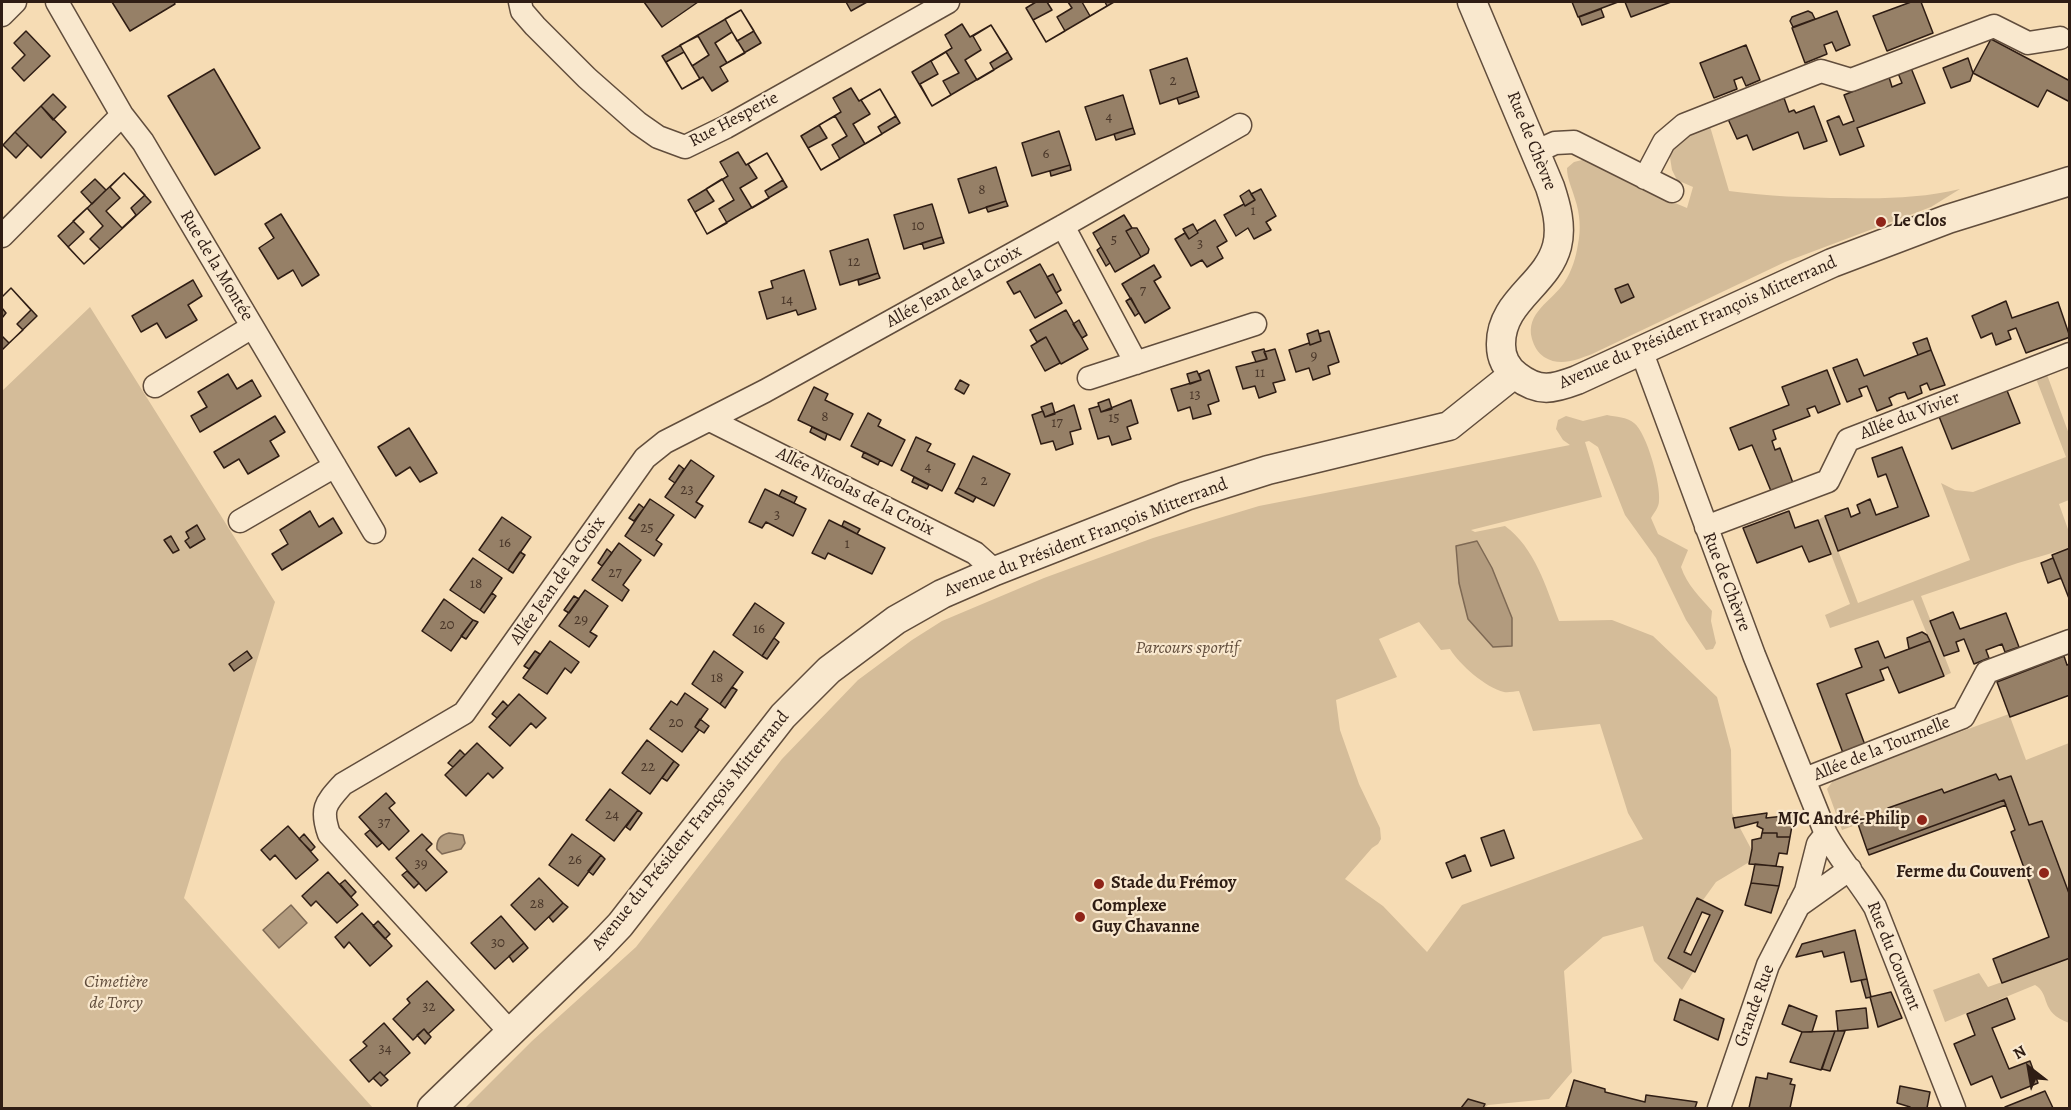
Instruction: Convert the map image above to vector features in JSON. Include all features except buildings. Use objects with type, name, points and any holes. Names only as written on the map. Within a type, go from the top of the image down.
[{"type":"street","points":[[2,15],[15,2]]},
{"type":"street","name":"Rue de la Montée","points":[[57,2],[122,115],[143,142],[374,532]]},
{"type":"street","name":"Rue Hesperie","points":[[520,2],[522,11],[528,19],[587,78],[638,123],[658,137],[685,147],[726,127],[948,2]]},
{"type":"street","name":"Rue de Chèvre","points":[[1476,3],[1556,204],[1557,245],[1551,260],[1511,309],[1501,335],[1502,358],[1514,374]]},
{"type":"street","points":[[1646,178],[1660,149],[1670,136],[1684,125],[1821,71],[1851,80],[1994,26],[2028,43],[2060,39]]},
{"type":"street","points":[[2,236],[122,115]]},
{"type":"street","name":"Allée Jean de la Croix","points":[[511,1033],[329,834],[323,818],[328,801],[343,783],[464,713],[645,458],[664,442],[765,391],[1240,125]]},
{"type":"street","points":[[1535,152],[1555,143],[1574,142],[1672,191]]},
{"type":"street","name":"Avenue du Président François Mitterrand","points":[[432,1108],[620,925],[764,739],[804,694],[849,654],[896,620],[942,594],[1144,512],[1232,481],[1449,426],[1514,374],[1530,386],[1540,388],[1552,388],[1577,380],[1832,263],[1881,243],[1997,202],[2070,181]]},
{"type":"street","points":[[1063,226],[1136,363]]},
{"type":"street","points":[[1089,378],[1255,324]]},
{"type":"street","points":[[156,386],[252,327]]},
{"type":"street","name":"Rue de Chèvre","points":[[1641,350],[1754,656],[1818,811]]},
{"type":"street","name":"Allée du Vivier","points":[[1706,527],[1828,481],[1848,440],[2070,354]]},
{"type":"street","name":"Allée Nicolas de la Croix","points":[[710,420],[975,553],[995,571]]},
{"type":"street","points":[[240,521],[335,466]]},
{"type":"street","name":"Allée de la Tournelle","points":[[1805,779],[1963,717],[1987,672],[2070,641]]},
{"type":"street","name":"Rue du Couvent","points":[[1818,811],[1826,834],[1862,885],[1884,928],[1954,1108]]},
{"type":"street","name":"Grande Rue","points":[[1719,1108],[1768,965],[1806,891],[1818,844],[1826,834]]},
{"type":"street","name":"Grande Rue","points":[[1797,907],[1850,868]]},
{"type":"green space","points":[[1709,123],[1729,191],[1801,197],[1874,198],[1917,196],[1960,189],[1931,207],[1785,262],[1592,354],[1562,362],[1544,357],[1533,342],[1532,322],[1567,278],[1575,259],[1579,239],[1578,210],[1567,168],[1574,162],[1586,159],[1632,185],[1687,208],[1693,187],[1677,180],[1672,170],[1669,151],[1675,141]]},
{"type":"green space","name":"Cimetière de Torcy","points":[[90,307],[275,602],[184,898],[373,1108],[2,1108],[2,391]]},
{"type":"green space","points":[[2046,372],[2069,434],[2069,500],[2059,504],[2069,532],[2069,548],[1921,596],[1951,673],[1944,676],[1913,600],[1830,628],[1825,615],[1850,604],[1818,520],[1825,516],[1858,603],[1970,560],[1941,483],[1955,490],[1973,492],[2066,457],[2035,376]]},
{"type":"green space","name":"Parcours sportif","points":[[1607,415],[1628,419],[1634,423],[1644,437],[1659,493],[1659,503],[1651,518],[1658,534],[1688,550],[1681,567],[1690,585],[1712,611],[1711,621],[1716,643],[1713,649],[1706,650],[1686,620],[1656,558],[1625,515],[1598,447],[1589,441],[1585,442],[1602,497],[1471,530],[1475,532],[1505,526],[1515,535],[1532,557],[1559,621],[1612,620],[1653,636],[1717,697],[1731,750],[1732,813],[1756,858],[1716,882],[1693,914],[1684,945],[1695,969],[1682,990],[1654,961],[1643,926],[1603,937],[1564,971],[1572,1072],[1549,1099],[1488,1105],[1484,1108],[465,1108],[532,1041],[636,947],[782,759],[858,680],[942,621],[1044,578],[1153,538],[1259,506],[1570,445],[1563,440],[1556,429],[1558,420],[1566,416],[1583,421]],"holes":[[[1419,622],[1441,650],[1450,649],[1466,668],[1489,686],[1504,692],[1519,691],[1533,731],[1600,724],[1628,813],[1643,839],[1462,905],[1427,952],[1383,906],[1345,879],[1381,839],[1380,828],[1359,784],[1340,730],[1336,700],[1397,677],[1379,639]]]},
{"type":"green space","points":[[2009,714],[2026,760],[2069,743],[2069,896],[2043,821],[2029,825],[2011,776],[1999,780],[1996,774],[1944,793],[1941,789],[1888,808],[1889,813],[1842,830],[1827,789],[1835,778]]},
{"type":"green space","points":[[2069,958],[2069,1023],[2053,1014],[2043,993],[2035,985],[1945,1022],[1933,990],[1979,973],[1988,987]]},
{"type":"shaded area","points":[[1477,541],[1492,568],[1512,618],[1512,646],[1493,647],[1468,619],[1459,583],[1456,546]]},
{"type":"shaded area","points":[[449,833],[463,835],[465,843],[461,849],[442,854],[437,849],[438,841],[443,835]]},
{"type":"shaded area","points":[[291,905],[307,923],[279,948],[263,930]]},
{"type":"place","name":"Le Clos","points":[[1881,222]]},
{"type":"place","name":"MJC André-Philip","points":[[1922,820]]},
{"type":"place","name":"Ferme du Couvent","points":[[2044,873]]},
{"type":"place","name":"Stade du Frémoy","points":[[1099,884]]},
{"type":"place","name":"Complexe Guy Chavanne","points":[[1080,917]]}]
